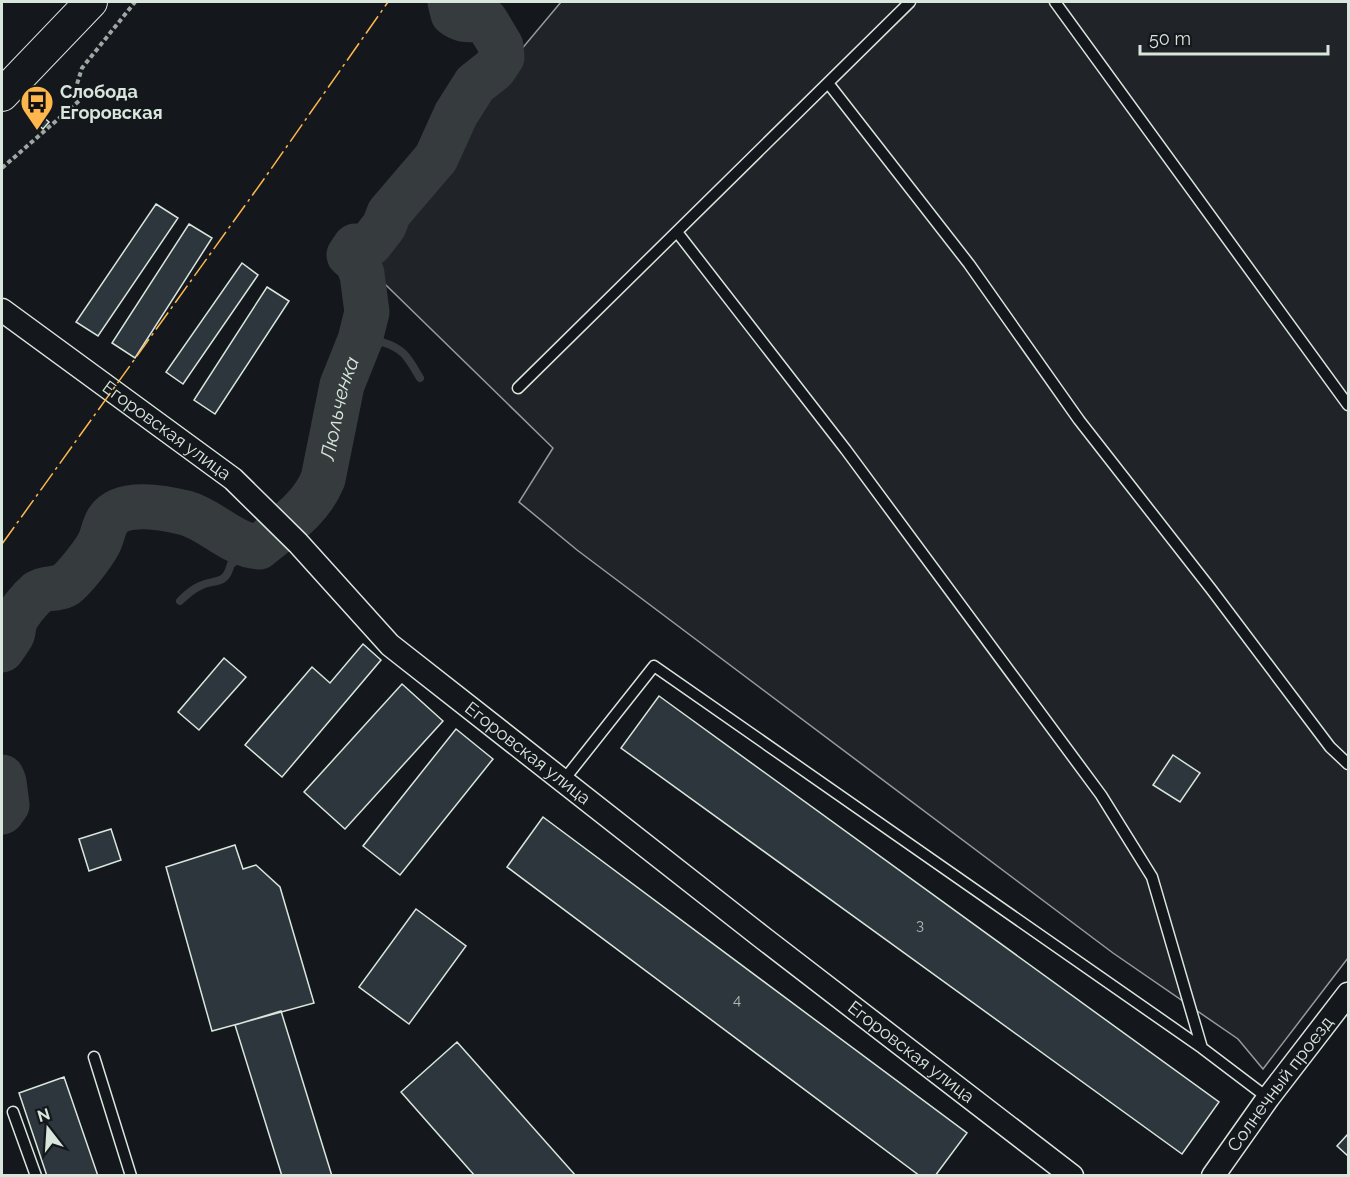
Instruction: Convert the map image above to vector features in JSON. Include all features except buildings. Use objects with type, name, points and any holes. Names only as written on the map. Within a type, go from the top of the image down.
[{"type":"main road","points":[[2,95],[91,2]]},
{"type":"street","name":"Егоровская улица","points":[[2,310],[232,479],[298,543],[390,645],[763,938],[1072,1176]]},
{"type":"street","name":"Солнечный проезд","points":[[1213,1176],[1268,1098],[1348,994]]},
{"type":"lane","points":[[518,388],[910,2]]},
{"type":"lane","points":[[1055,2],[1348,405]]},
{"type":"lane","points":[[828,83],[969,264],[1078,420],[1211,589],[1330,747],[1348,764]]},
{"type":"lane","points":[[677,232],[846,450],[1101,795],[1152,877],[1202,1048]]},
{"type":"lane","points":[[563,781],[654,666],[1202,1048],[1268,1098]]},
{"type":"lane","points":[[94,1058],[131,1176]]},
{"type":"lane","points":[[13,1112],[36,1176]]},
{"type":"path","points":[[2,168],[80,100],[77,84],[82,68],[135,2]]},
{"type":"shaded area","points":[[561,2],[1348,2],[1348,958],[1263,1069],[1238,1039],[1113,953],[577,550],[519,502],[553,448],[352,252]]},
{"type":"waterway","name":"Люльченка","points":[[2,650],[12,635],[14,624],[24,606],[37,593],[63,586],[70,581],[94,551],[108,520],[115,513],[133,507],[167,509],[186,513],[240,542],[259,547],[295,517],[318,490],[323,479],[342,385],[360,340],[367,312],[362,274],[357,262],[349,255],[355,246],[362,248],[370,244],[384,226],[389,213],[436,158],[456,114],[475,84],[494,69],[502,57],[501,46],[486,21],[466,20],[458,17],[453,14],[450,2]]},
{"type":"waterway","points":[[349,365],[382,342],[401,351],[420,378]]},
{"type":"waterway","points":[[180,601],[197,587],[223,579],[231,564],[259,547]]},
{"type":"waterway","name":"Люльченка","points":[[2,777],[7,805],[2,812]]},
{"type":"power","points":[[2,544],[388,2]]},
{"type":"place","name":"Слобода Егоровская","points":[[37,131]]}]
